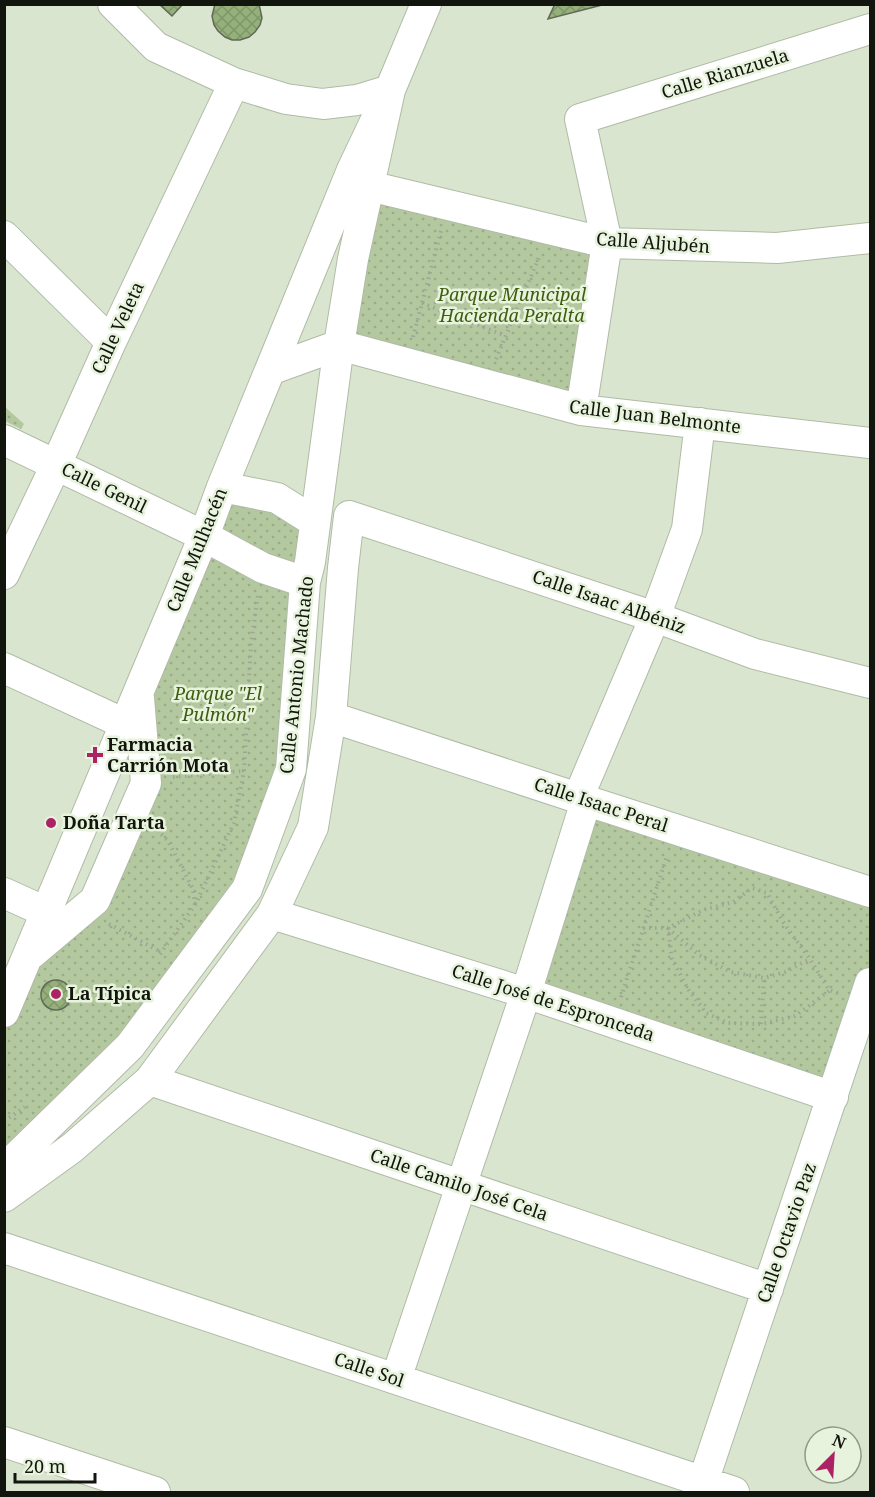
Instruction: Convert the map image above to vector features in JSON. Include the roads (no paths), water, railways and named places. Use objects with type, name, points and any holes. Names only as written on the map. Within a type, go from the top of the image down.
[{"type":"street","points":[[113,4],[156,47],[234,83],[286,99],[323,104],[357,100],[390,90],[426,4]]},
{"type":"street","name":"Calle Rianzuela","points":[[607,243],[580,119],[870,29]]},
{"type":"street","name":"Calle Veleta","points":[[4,574],[234,83]]},
{"type":"street","name":"Calle Antonio Machado","points":[[6,1167],[130,1046],[247,889],[291,769],[307,572],[339,345],[353,259],[390,90]]},
{"type":"street","name":"Calle Mulhacén","points":[[4,1012],[204,536],[352,170],[390,90]]},
{"type":"street","name":"Calle Aljubén","points":[[369,186],[607,243],[777,248],[870,238]]},
{"type":"street","points":[[4,236],[111,342]]},
{"type":"street","points":[[581,410],[607,243]]},
{"type":"street","points":[[270,370],[339,345]]},
{"type":"street","name":"Calle Juan Belmonte","points":[[339,345],[581,410],[870,443]]},
{"type":"street","points":[[396,1379],[526,993],[582,800],[655,617],[687,529],[700,423]]},
{"type":"street","name":"Calle Genil","points":[[4,440],[204,536],[262,568],[307,572],[343,568]]},
{"type":"street","points":[[222,487],[277,498],[315,522]]},
{"type":"street","name":"Calle Antonio Machado","points":[[4,1197],[72,1148],[150,1080],[272,914],[313,827],[331,717],[349,516]]},
{"type":"street","name":"Calle Isaac Albéniz","points":[[349,516],[655,617],[755,654],[870,683]]},
{"type":"street","points":[[4,668],[125,724]]},
{"type":"street","points":[[28,956],[95,900],[140,796],[138,692]]},
{"type":"street","name":"Calle Isaac Peral","points":[[331,717],[870,892]]},
{"type":"street","points":[[4,892],[46,912]]},
{"type":"street","name":"Calle José de Espronceda","points":[[272,914],[526,993],[833,1097]]},
{"type":"street","name":"Calle Octavio Paz","points":[[703,1482],[868,992]]},
{"type":"street","name":"Calle Camilo José Cela","points":[[150,1080],[768,1289]]},
{"type":"street","name":"Calle Sol","points":[[4,1248],[734,1492]]},
{"type":"street","points":[[4,1442],[155,1492]]},
{"type":"place","name":"Farmacia Carrión Mota","points":[[95,755]]},
{"type":"place","name":"Doña Tarta","points":[[51,823]]},
{"type":"place","name":"La Típica","points":[[56,994]]},
{"type":"park label","name":"Parque Municipal Hacienda Peralta","points":[[512,305]]},
{"type":"park label","name":"Parque \"El Pulmón\"","points":[[218,704]]}]
